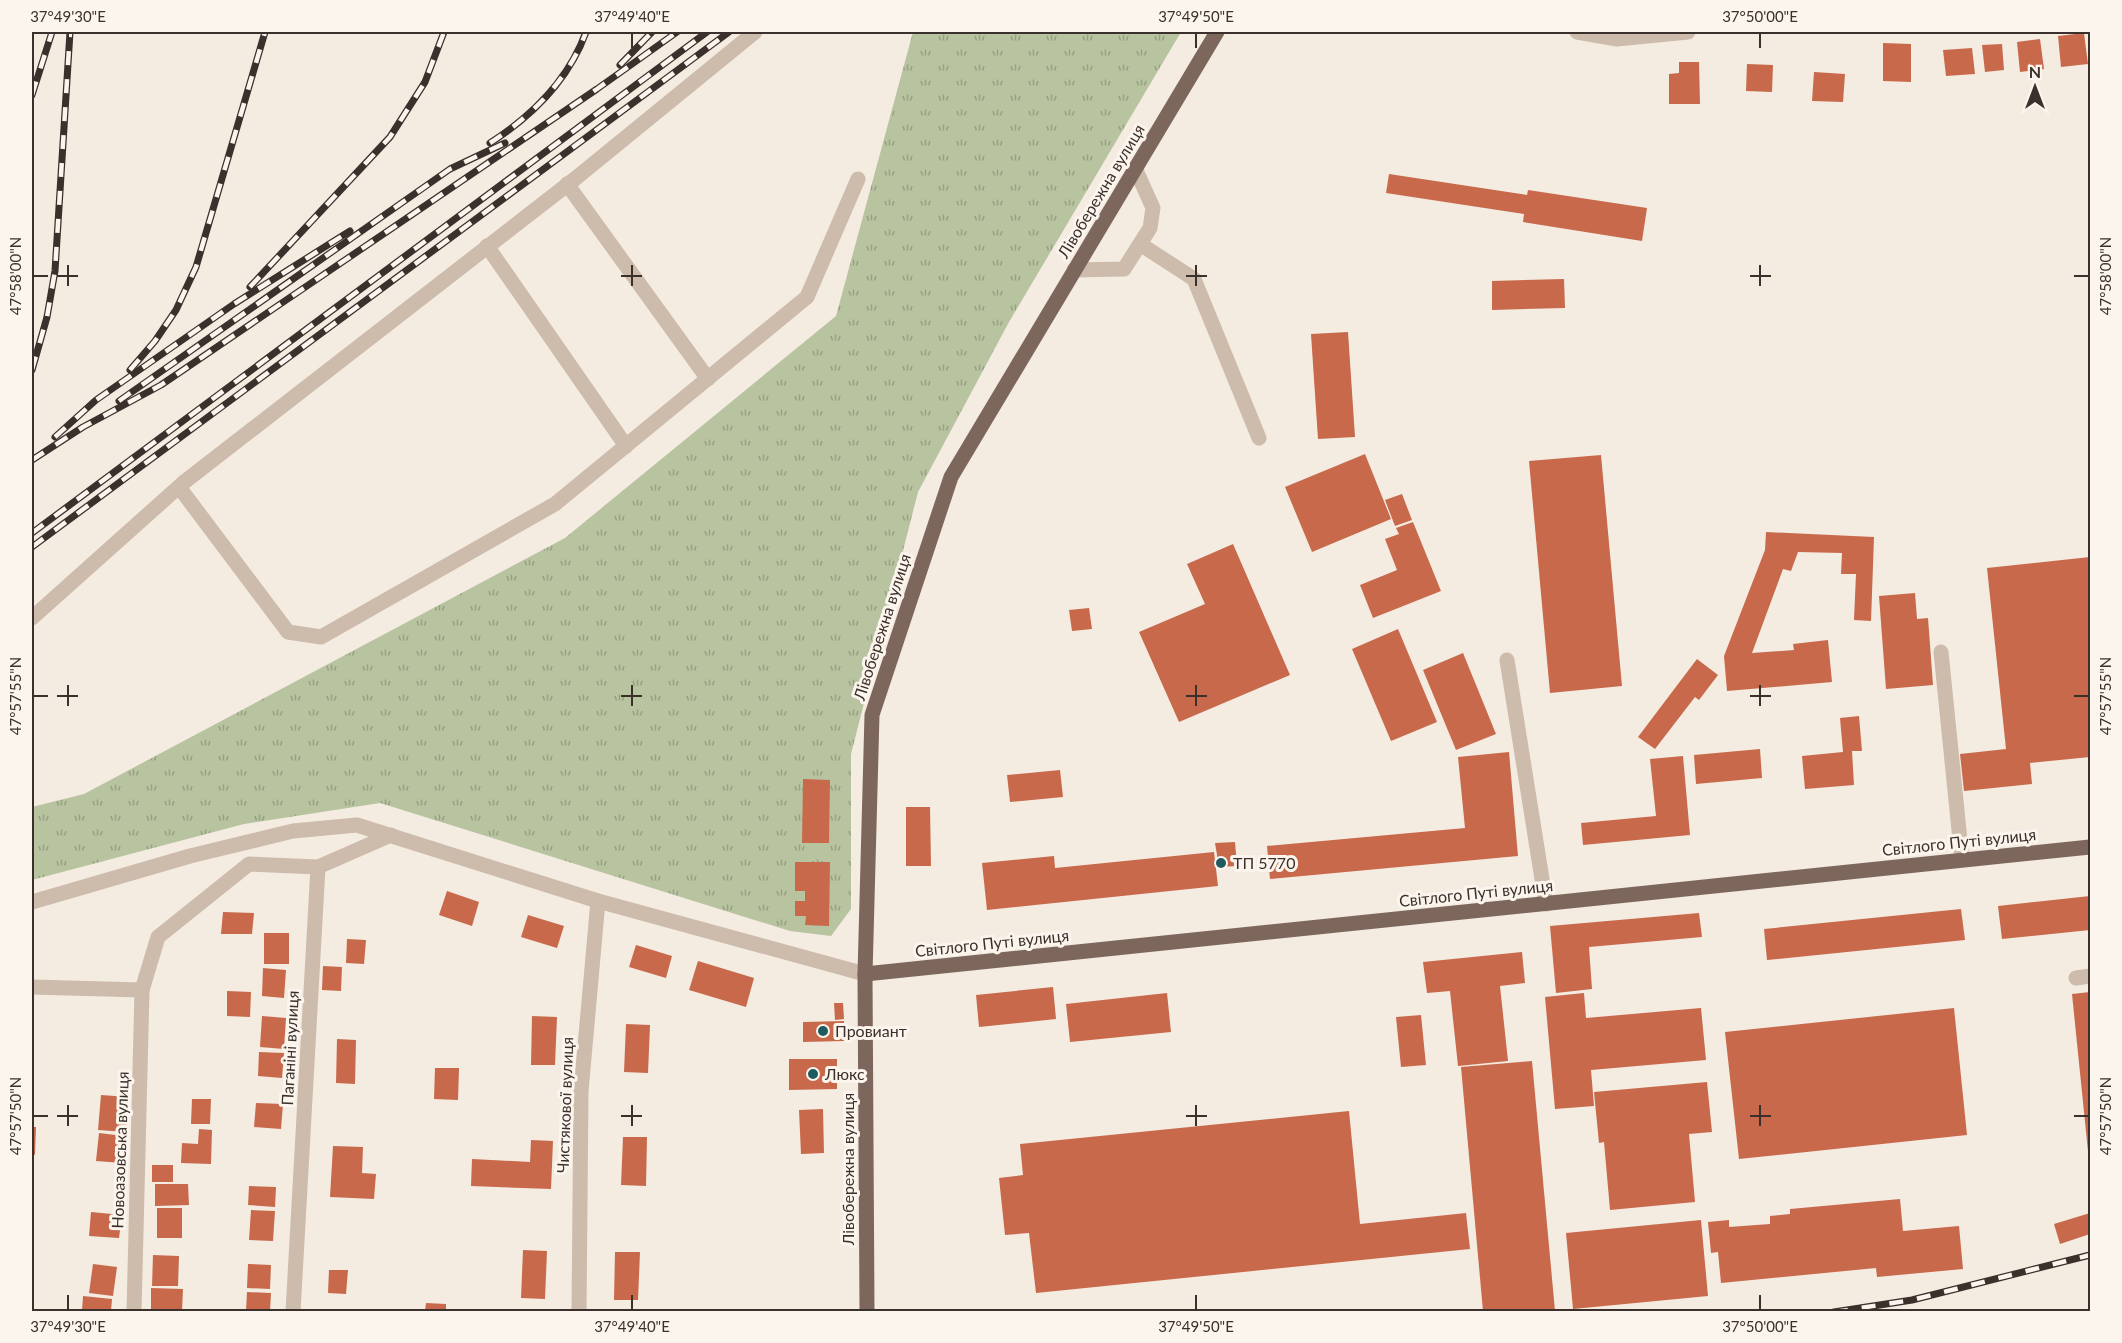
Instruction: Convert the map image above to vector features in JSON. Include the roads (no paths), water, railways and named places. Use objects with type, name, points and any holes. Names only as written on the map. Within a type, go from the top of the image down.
[{"type":"main road","name":"Лівобережна вулиця","points":[[867,1311],[865,974],[872,715],[951,477],[1217,32]]},
{"type":"main road","name":"Світлого Путі вулиця","points":[[865,974],[2091,847]]},
{"type":"street","points":[[32,618],[179,487],[567,184],[755,32]]},
{"type":"street","points":[[1577,32],[1617,39],[1651,33],[1688,32]]},
{"type":"street","points":[[1074,270],[1124,269],[1150,228],[1153,208],[1135,168]]},
{"type":"street","points":[[179,487],[288,632],[321,637],[555,504],[807,297],[858,179]]},
{"type":"street","points":[[567,184],[708,379]]},
{"type":"street","points":[[1140,244],[1194,279],[1259,438]]},
{"type":"street","points":[[487,246],[626,446]]},
{"type":"street","points":[[1941,652],[1962,860]]},
{"type":"street","points":[[1507,660],[1546,904]]},
{"type":"street","points":[[32,902],[190,856],[293,831],[357,825],[598,901],[865,974]]},
{"type":"street","points":[[318,867],[391,835]]},
{"type":"street","name":"Новоазовська вулиця","points":[[134,1311],[142,990],[158,937],[249,864],[318,867]]},
{"type":"street","name":"Паганіні вулиця","points":[[293,1311],[318,867]]},
{"type":"street","name":"Чистякової вулиця","points":[[579,1311],[581,1091],[598,901]]},
{"type":"street","points":[[32,987],[142,990]]},
{"type":"railway","points":[[32,95],[52,32]]},
{"type":"railway","points":[[32,370],[47,317],[55,271],[70,32]]},
{"type":"railway","points":[[130,370],[155,341],[176,310],[196,267],[265,32]]},
{"type":"railway","points":[[250,287],[390,137],[425,82],[444,32]]},
{"type":"railway","points":[[490,143],[520,121],[547,95],[570,65],[586,32]]},
{"type":"railway","points":[[620,65],[652,32]]},
{"type":"railway","points":[[32,460],[83,427],[161,385],[597,89],[677,32]]},
{"type":"railway","points":[[32,533],[707,32]]},
{"type":"railway","points":[[32,547],[729,32]]},
{"type":"railway","points":[[119,401],[450,169],[505,143]]},
{"type":"railway","points":[[55,437],[96,400],[234,304],[350,231]]},
{"type":"railway","points":[[1834,1312],[1912,1300],[2090,1255]]},
{"type":"place","name":"ТП 5770","points":[[1221,863]]},
{"type":"place","name":"Провиант","points":[[823,1031]]},
{"type":"place","name":"Люкс","points":[[813,1074]]}]
